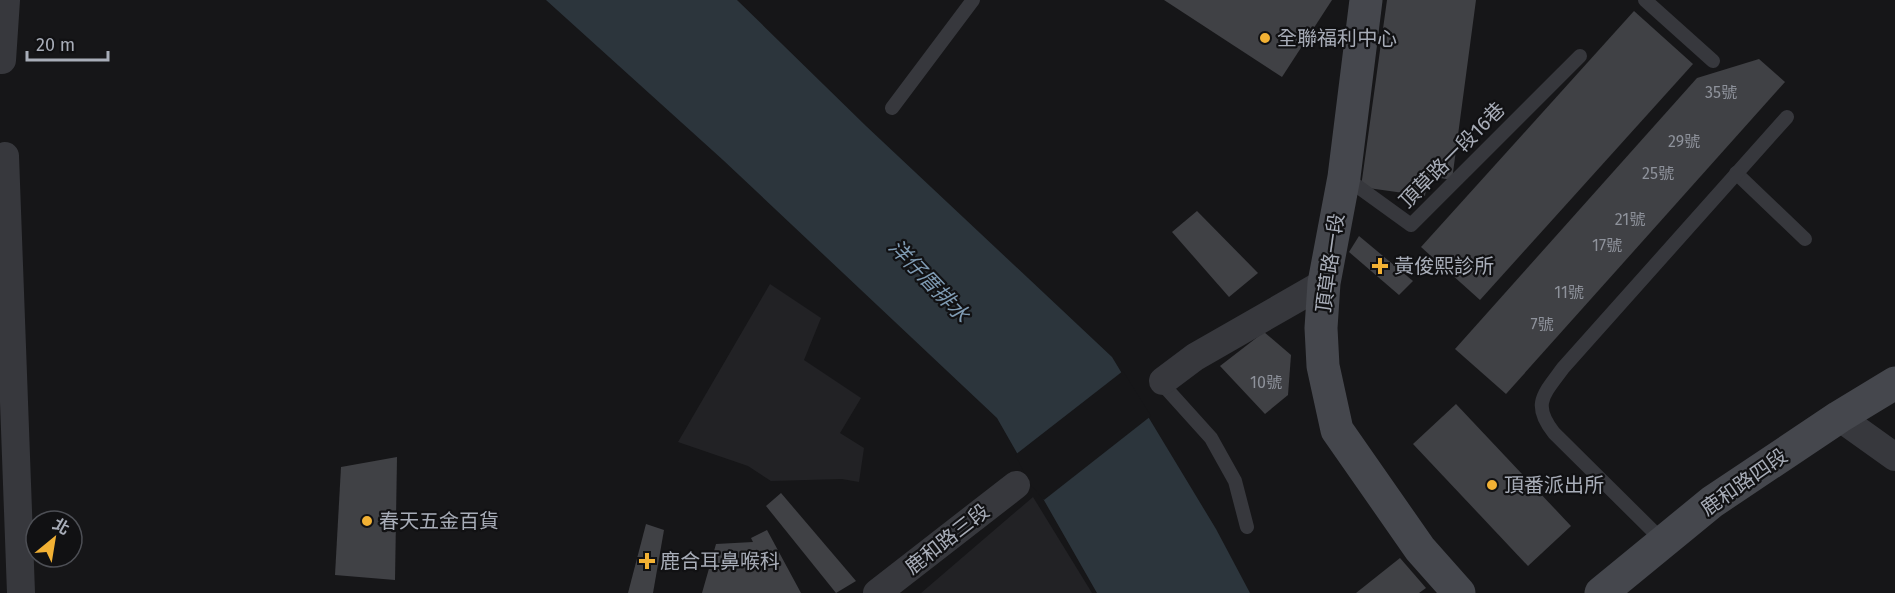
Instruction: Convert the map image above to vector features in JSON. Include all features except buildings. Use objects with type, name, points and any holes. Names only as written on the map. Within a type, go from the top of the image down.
[{"type":"street","points":[[0,60],[2,60],[6,0]]},
{"type":"street","name":"頂草路一段","points":[[1366,0],[1344,177],[1324,283],[1323,366],[1337,430],[1420,549],[1459,593]]},
{"type":"street","points":[[5,156],[8,453],[21,593]]},
{"type":"street","points":[[1163,381],[1195,357],[1324,283]]},
{"type":"street","name":"鹿和路四段","points":[[1601,593],[1712,502],[1839,417],[1895,383]]},
{"type":"street","points":[[1839,417],[1895,457]]},
{"type":"street","name":"鹿和路三段","points":[[878,593],[1016,485]]},
{"type":"lane","points":[[892,108],[973,0]]},
{"type":"lane","points":[[1645,0],[1713,61]]},
{"type":"lane","name":"頂草路一段16巷","points":[[1344,177],[1411,225],[1580,56]]},
{"type":"lane","points":[[1663,541],[1554,433],[1545,420],[1541,407],[1547,390],[1563,368],[1787,117]]},
{"type":"lane","points":[[1736,173],[1805,239]]},
{"type":"lane","points":[[1163,381],[1211,438],[1235,481],[1247,527]]},
{"type":"shaded area","points":[[770,284],[821,318],[804,360],[861,398],[840,433],[864,448],[859,482],[842,479],[771,481],[748,466],[678,442]]},
{"type":"shaded area","points":[[1033,497],[1092,593],[921,593]]},
{"type":"water","name":"洋仔厝排水","points":[[546,0],[737,0],[866,126],[1112,357],[1216,529],[1250,593],[1097,593],[997,418],[723,160]]},
{"type":"pier","points":[[1123,371],[1151,416],[1044,500],[1031,485],[1015,455]]},
{"type":"place","name":"全聯福利中心","points":[[1265,38]]},
{"type":"place","name":"黃俊熙診所","points":[[1380,266]]},
{"type":"place","name":"頂番派出所","points":[[1492,485]]},
{"type":"place","name":"春天五金百貨","points":[[367,521]]},
{"type":"place","name":"鹿合耳鼻喉科","points":[[647,561]]}]
